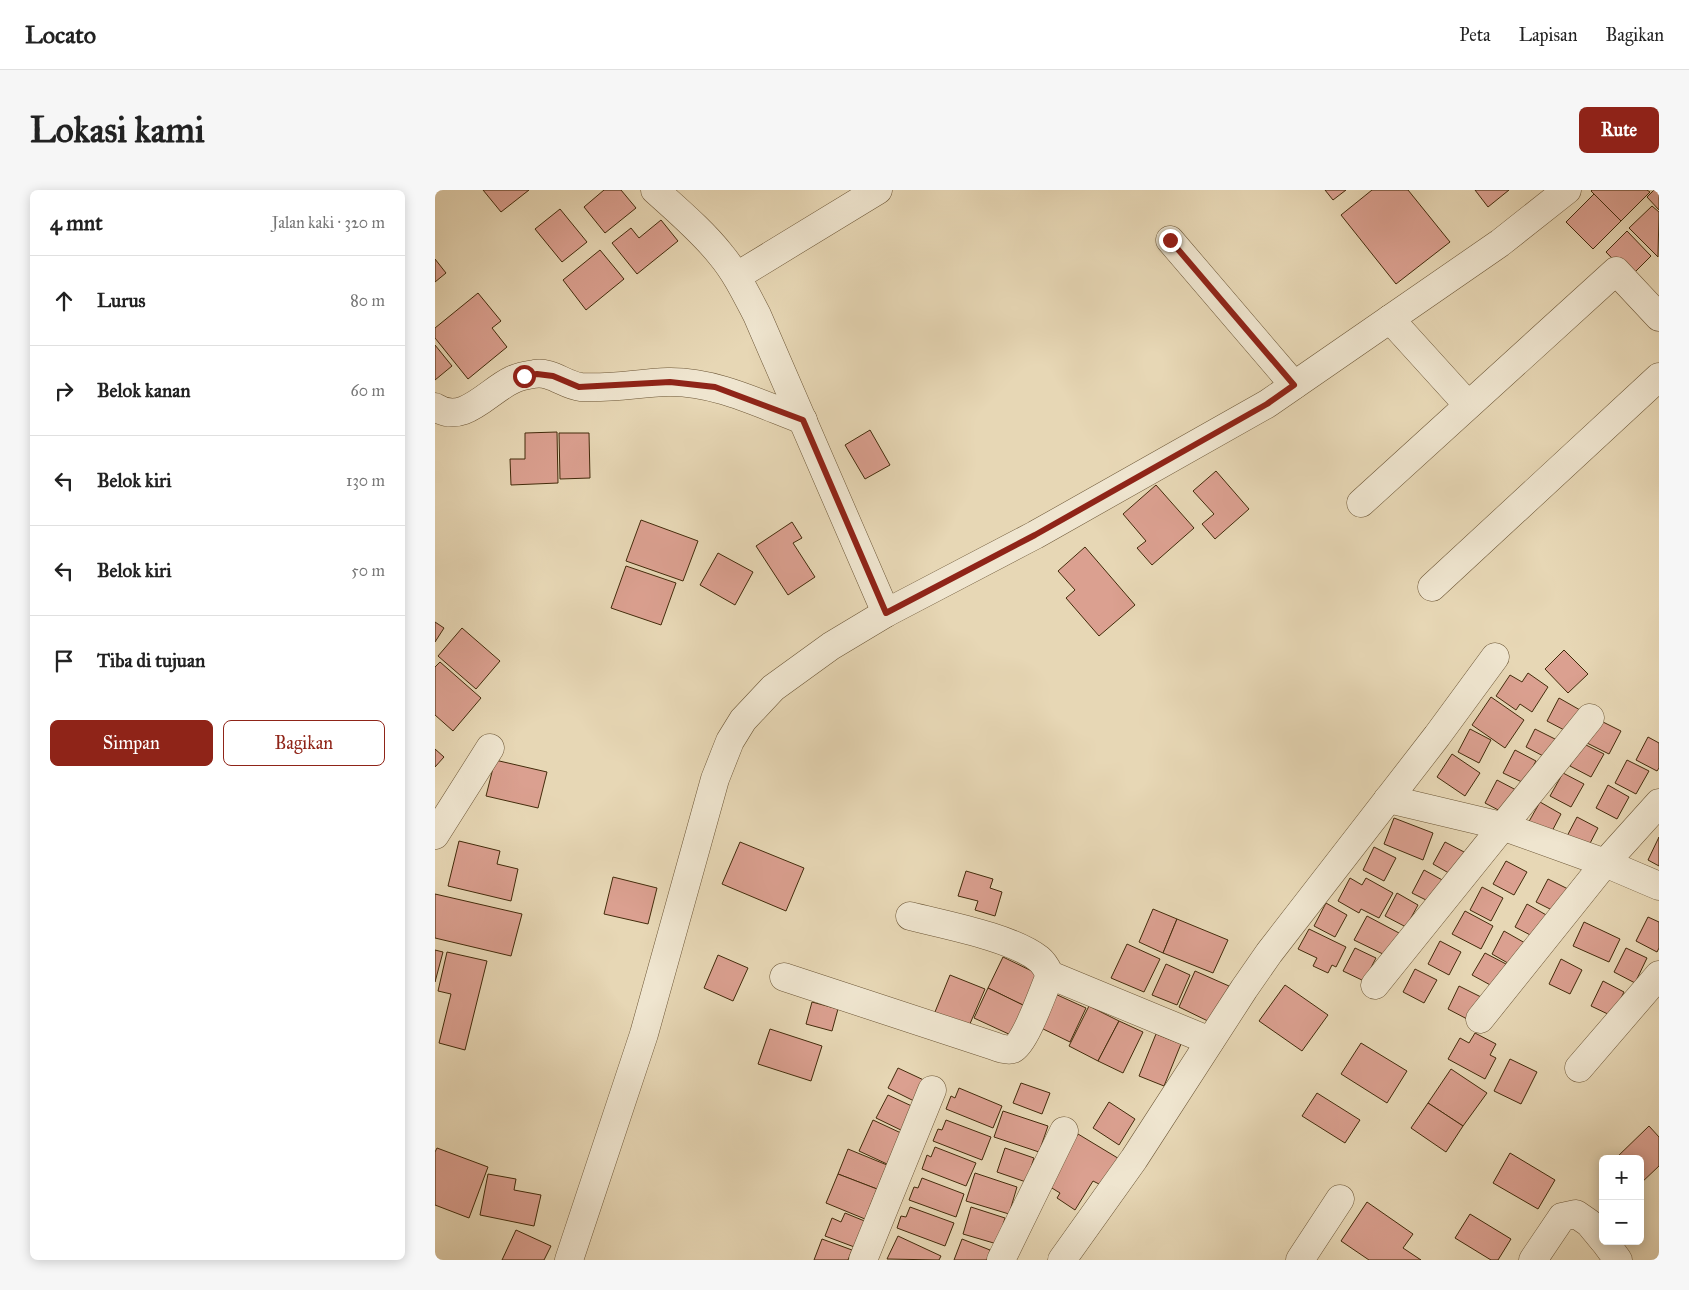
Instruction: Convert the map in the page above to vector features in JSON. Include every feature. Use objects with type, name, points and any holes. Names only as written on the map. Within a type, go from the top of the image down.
[{"type":"street","points":[[655,190],[695,226],[721,254],[737,276],[757,315],[886,613]]},
{"type":"street","points":[[737,276],[879,190]]},
{"type":"street","points":[[569,1260],[644,1034],[715,779],[730,741],[743,720],[773,688],[831,646],[886,613],[1052,526],[1259,409],[1500,243],[1567,190]]},
{"type":"street","points":[[1170,240],[1294,385]]},
{"type":"street","points":[[1361,502],[1616,271],[1659,317]]},
{"type":"street","points":[[1390,319],[1468,405]]},
{"type":"street","points":[[435,407],[442,412],[455,413],[481,402],[511,380],[537,374],[553,376],[579,387],[670,382],[715,387],[803,420]]},
{"type":"street","points":[[1432,587],[1659,377]]},
{"type":"street","points":[[1062,1260],[1135,1159],[1269,953],[1437,736],[1495,657]]},
{"type":"street","points":[[1375,985],[1590,718]]},
{"type":"street","points":[[435,834],[490,748]]},
{"type":"street","points":[[1388,799],[1503,826],[1605,863],[1659,886]]},
{"type":"street","points":[[1480,1019],[1605,863],[1659,803]]},
{"type":"street","points":[[910,916],[990,936],[1039,959],[1050,975],[1210,1041]]},
{"type":"street","points":[[783,977],[1008,1050],[1013,1049],[1022,1041],[1050,975]]},
{"type":"street","points":[[1579,1068],[1659,975]]},
{"type":"street","points":[[863,1260],[932,1090]]},
{"type":"street","points":[[1001,1260],[1064,1131]]},
{"type":"street","points":[[1300,1260],[1340,1200]]},
{"type":"street","points":[[1533,1260],[1562,1217],[1576,1214],[1589,1223],[1599,1235]]},
{"type":"street","points":[[1607,1245],[1619,1260]]},
{"type":"building","points":[[483,190],[529,190],[501,212]]},
{"type":"building","points":[[604,190],[621,190],[636,208],[605,233],[584,207]]},
{"type":"building","points":[[1325,190],[1346,190],[1333,200]]},
{"type":"building","points":[[1372,190],[1408,190],[1450,242],[1396,284],[1341,215]]},
{"type":"building","points":[[1475,190],[1509,190],[1488,207]]},
{"type":"building","points":[[1592,190],[1647,190],[1650,192],[1621,221]]},
{"type":"building","points":[[1654,190],[1659,190],[1659,210],[1647,197]]},
{"type":"building","points":[[1594,194],[1621,221],[1593,249],[1566,222]]},
{"type":"building","points":[[1652,206],[1659,212],[1658,257],[1629,228]]},
{"type":"building","points":[[560,209],[587,242],[562,262],[535,229]]},
{"type":"building","points":[[661,220],[678,241],[637,274],[612,243],[631,228],[639,238]]},
{"type":"building","points":[[1627,231],[1651,256],[1630,277],[1606,252]]},
{"type":"building","points":[[600,250],[624,279],[586,310],[563,280]]},
{"type":"building","points":[[435,259],[446,273],[435,282]]},
{"type":"building","points":[[478,293],[501,321],[492,328],[507,347],[468,379],[435,338],[435,328]]},
{"type":"building","points":[[435,345],[452,366],[435,380]]},
{"type":"building","points":[[870,430],[890,465],[865,479],[845,445]]},
{"type":"building","points":[[557,432],[558,483],[511,485],[510,459],[525,459],[525,433]]},
{"type":"building","points":[[559,433],[589,433],[590,478],[560,479]]},
{"type":"building","points":[[1216,471],[1249,509],[1215,539],[1202,524],[1214,514],[1193,491]]},
{"type":"building","points":[[1156,485],[1194,528],[1152,565],[1137,548],[1146,541],[1123,514]]},
{"type":"building","points":[[641,520],[698,541],[683,581],[626,561]]},
{"type":"building","points":[[792,522],[802,538],[793,543],[815,577],[788,595],[756,546]]},
{"type":"building","points":[[1085,547],[1135,605],[1099,636],[1066,598],[1075,590],[1058,571]]},
{"type":"building","points":[[718,553],[753,572],[735,605],[700,585]]},
{"type":"building","points":[[626,566],[676,583],[661,625],[611,608]]},
{"type":"building","points":[[435,622],[444,628],[435,642]]},
{"type":"building","points":[[462,628],[500,661],[476,689],[438,656]]},
{"type":"building","points":[[1564,650],[1588,674],[1568,693],[1545,669]]},
{"type":"building","points":[[440,662],[481,698],[453,731],[435,715],[435,667]]},
{"type":"building","points":[[1528,673],[1548,687],[1532,712],[1520,704],[1516,710],[1496,696],[1510,675],[1522,682]]},
{"type":"building","points":[[1491,697],[1524,720],[1505,748],[1472,725]]},
{"type":"building","points":[[1559,698],[1580,710],[1568,732],[1547,721]]},
{"type":"building","points":[[1599,720],[1621,731],[1609,754],[1587,743]]},
{"type":"building","points":[[1470,729],[1491,740],[1479,763],[1458,752]]},
{"type":"building","points":[[1535,729],[1557,740],[1547,758],[1526,747]]},
{"type":"building","points":[[1648,737],[1659,743],[1659,768],[1657,771],[1636,760]]},
{"type":"building","points":[[1582,743],[1604,754],[1591,777],[1570,766]]},
{"type":"building","points":[[435,749],[444,757],[435,767]]},
{"type":"building","points":[[1515,750],[1536,761],[1524,783],[1503,773]]},
{"type":"building","points":[[1452,754],[1480,773],[1465,796],[1437,777]]},
{"type":"building","points":[[495,760],[547,772],[538,808],[486,796]]},
{"type":"building","points":[[1627,760],[1649,771],[1636,794],[1615,783]]},
{"type":"building","points":[[1563,773],[1584,784],[1571,807],[1550,796]]},
{"type":"building","points":[[1497,780],[1518,791],[1506,814],[1485,803]]},
{"type":"building","points":[[1608,785],[1629,797],[1617,819],[1596,808]]},
{"type":"building","points":[[1540,802],[1561,814],[1549,837],[1527,825]]},
{"type":"building","points":[[1577,817],[1598,828],[1586,851],[1565,840]]},
{"type":"building","points":[[1394,818],[1433,833],[1423,860],[1384,844]]},
{"type":"building","points":[[1659,837],[1659,866],[1648,860]]},
{"type":"building","points":[[459,841],[500,851],[497,864],[518,869],[511,901],[448,886]]},
{"type":"building","points":[[740,842],[804,868],[786,911],[722,884]]},
{"type":"building","points":[[1445,842],[1466,853],[1454,876],[1433,864]]},
{"type":"building","points":[[1374,847],[1396,858],[1384,881],[1363,870]]},
{"type":"building","points":[[1506,861],[1527,872],[1514,895],[1493,884]]},
{"type":"building","points":[[1424,870],[1446,882],[1434,904],[1412,893]]},
{"type":"building","points":[[966,871],[993,879],[990,888],[1002,892],[995,916],[975,910],[978,901],[958,896]]},
{"type":"building","points":[[613,877],[657,888],[648,924],[604,914]]},
{"type":"building","points":[[1350,878],[1362,885],[1366,878],[1393,893],[1379,918],[1361,909],[1359,913],[1338,901]]},
{"type":"building","points":[[1548,879],[1570,890],[1558,913],[1536,902]]},
{"type":"building","points":[[1482,887],[1503,898],[1491,921],[1470,910]]},
{"type":"building","points":[[1397,893],[1418,905],[1406,927],[1385,916]]},
{"type":"building","points":[[435,894],[522,914],[511,956],[435,938]]},
{"type":"building","points":[[1326,903],[1347,915],[1335,937],[1314,926]]},
{"type":"building","points":[[1527,904],[1548,916],[1536,938],[1515,927]]},
{"type":"building","points":[[1153,909],[1177,919],[1163,953],[1139,942]]},
{"type":"building","points":[[1465,911],[1493,926],[1481,949],[1452,934]]},
{"type":"building","points":[[1367,916],[1399,933],[1387,956],[1354,940]]},
{"type":"building","points":[[1648,917],[1659,922],[1659,948],[1657,952],[1636,941]]},
{"type":"building","points":[[1177,919],[1228,940],[1213,973],[1163,953]]},
{"type":"building","points":[[1584,922],[1620,939],[1609,962],[1573,946]]},
{"type":"building","points":[[1309,929],[1346,947],[1336,967],[1332,965],[1328,973],[1313,966],[1317,958],[1298,949]]},
{"type":"building","points":[[1504,931],[1525,943],[1513,966],[1492,954]]},
{"type":"building","points":[[1440,941],[1461,952],[1449,975],[1428,964]]},
{"type":"building","points":[[1127,944],[1160,959],[1144,992],[1111,978]]},
{"type":"building","points":[[1355,948],[1376,958],[1364,981],[1343,971]]},
{"type":"building","points":[[1626,948],[1647,958],[1635,983],[1614,972]]},
{"type":"building","points":[[435,950],[443,952],[435,982]]},
{"type":"building","points":[[447,952],[487,961],[465,1050],[439,1043],[451,994],[438,991]]},
{"type":"building","points":[[1485,953],[1506,964],[1494,987],[1472,975]]},
{"type":"building","points":[[718,955],[748,968],[733,1001],[704,988]]},
{"type":"building","points":[[1003,957],[1042,976],[1027,1007],[988,988]]},
{"type":"building","points":[[1561,959],[1582,970],[1570,994],[1549,984]]},
{"type":"building","points":[[1166,964],[1190,975],[1177,1005],[1152,995]]},
{"type":"building","points":[[1415,969],[1437,980],[1424,1003],[1403,992]]},
{"type":"building","points":[[1195,971],[1229,986],[1212,1023],[1179,1007]]},
{"type":"building","points":[[950,975],[985,989],[969,1026],[935,1012]]},
{"type":"building","points":[[1603,981],[1624,992],[1612,1016],[1591,1006]]},
{"type":"building","points":[[1285,985],[1328,1015],[1302,1051],[1259,1021]]},
{"type":"building","points":[[1459,986],[1481,997],[1469,1020],[1448,1009]]},
{"type":"building","points":[[988,988],[1027,1007],[1013,1036],[974,1018]]},
{"type":"building","points":[[1053,993],[1086,1008],[1070,1042],[1037,1026]]},
{"type":"building","points":[[812,1002],[838,1009],[832,1031],[806,1024]]},
{"type":"building","points":[[1089,1006],[1119,1021],[1098,1061],[1069,1046]]},
{"type":"building","points":[[1119,1021],[1143,1032],[1123,1073],[1098,1061]]},
{"type":"building","points":[[770,1029],[822,1046],[811,1081],[758,1064]]},
{"type":"building","points":[[1475,1033],[1496,1044],[1490,1055],[1496,1058],[1485,1079],[1448,1059],[1460,1038],[1469,1043]]},
{"type":"building","points":[[1156,1034],[1181,1044],[1164,1086],[1139,1076]]},
{"type":"building","points":[[1361,1043],[1407,1071],[1387,1103],[1341,1074]]},
{"type":"building","points":[[1510,1059],[1537,1072],[1521,1104],[1494,1091]]},
{"type":"building","points":[[898,1068],[928,1082],[918,1103],[888,1088]]},
{"type":"building","points":[[1451,1069],[1487,1093],[1463,1126],[1428,1103]]},
{"type":"building","points":[[1021,1083],[1050,1093],[1042,1114],[1013,1103]]},
{"type":"building","points":[[959,1088],[1002,1106],[993,1128],[946,1109],[951,1096],[955,1098]]},
{"type":"building","points":[[1317,1093],[1360,1120],[1345,1143],[1302,1116]]},
{"type":"building","points":[[888,1095],[916,1108],[905,1132],[876,1118]]},
{"type":"building","points":[[1109,1102],[1135,1119],[1119,1145],[1093,1128]]},
{"type":"building","points":[[1428,1103],[1463,1126],[1446,1152],[1411,1128]]},
{"type":"building","points":[[1003,1111],[1048,1126],[1039,1152],[994,1137]]},
{"type":"building","points":[[873,1120],[901,1133],[887,1164],[859,1151]]},
{"type":"building","points":[[946,1120],[991,1137],[982,1160],[933,1141],[938,1129],[942,1130]]},
{"type":"building","points":[[1649,1126],[1659,1137],[1659,1166],[1644,1180],[1644,1155],[1619,1155]]},
{"type":"building","points":[[1078,1134],[1121,1160],[1105,1187],[1093,1181],[1075,1210],[1057,1198],[1060,1193],[1047,1185]]},
{"type":"building","points":[[935,1147],[976,1163],[966,1186],[922,1169],[927,1155],[931,1157]]},
{"type":"building","points":[[437,1148],[488,1167],[469,1218],[435,1205],[435,1152]]},
{"type":"building","points":[[1005,1148],[1034,1158],[1026,1182],[997,1172]]},
{"type":"building","points":[[848,1149],[887,1165],[877,1189],[838,1174]]},
{"type":"building","points":[[1510,1153],[1555,1180],[1538,1209],[1493,1183]]},
{"type":"building","points":[[975,1173],[1017,1187],[1009,1214],[966,1201]]},
{"type":"building","points":[[488,1174],[516,1179],[514,1190],[541,1195],[534,1226],[480,1215]]},
{"type":"building","points":[[838,1174],[877,1189],[865,1219],[826,1203]]},
{"type":"building","points":[[922,1178],[964,1194],[956,1217],[909,1200],[914,1187],[918,1188]]},
{"type":"building","points":[[1367,1202],[1413,1234],[1403,1248],[1421,1260],[1369,1260],[1341,1241]]},
{"type":"building","points":[[910,1207],[954,1223],[945,1246],[897,1228],[901,1216],[906,1217]]},
{"type":"building","points":[[971,1207],[1005,1218],[997,1244],[963,1234]]},
{"type":"building","points":[[845,1213],[867,1222],[857,1248],[825,1236],[832,1218],[841,1222]]},
{"type":"building","points":[[1470,1214],[1511,1239],[1498,1260],[1491,1260],[1455,1238]]},
{"type":"building","points":[[516,1230],[551,1246],[544,1260],[502,1260]]},
{"type":"building","points":[[898,1236],[941,1256],[939,1260],[887,1259]]},
{"type":"building","points":[[822,1239],[852,1250],[848,1260],[814,1260]]},
{"type":"building","points":[[962,1239],[990,1250],[987,1260],[954,1260]]},
{"type":"route","points":[[524,376],[537,374],[553,376],[579,387],[670,382],[715,387],[803,420],[886,613],[1035,535],[1267,404],[1294,385],[1170,240]]}]
